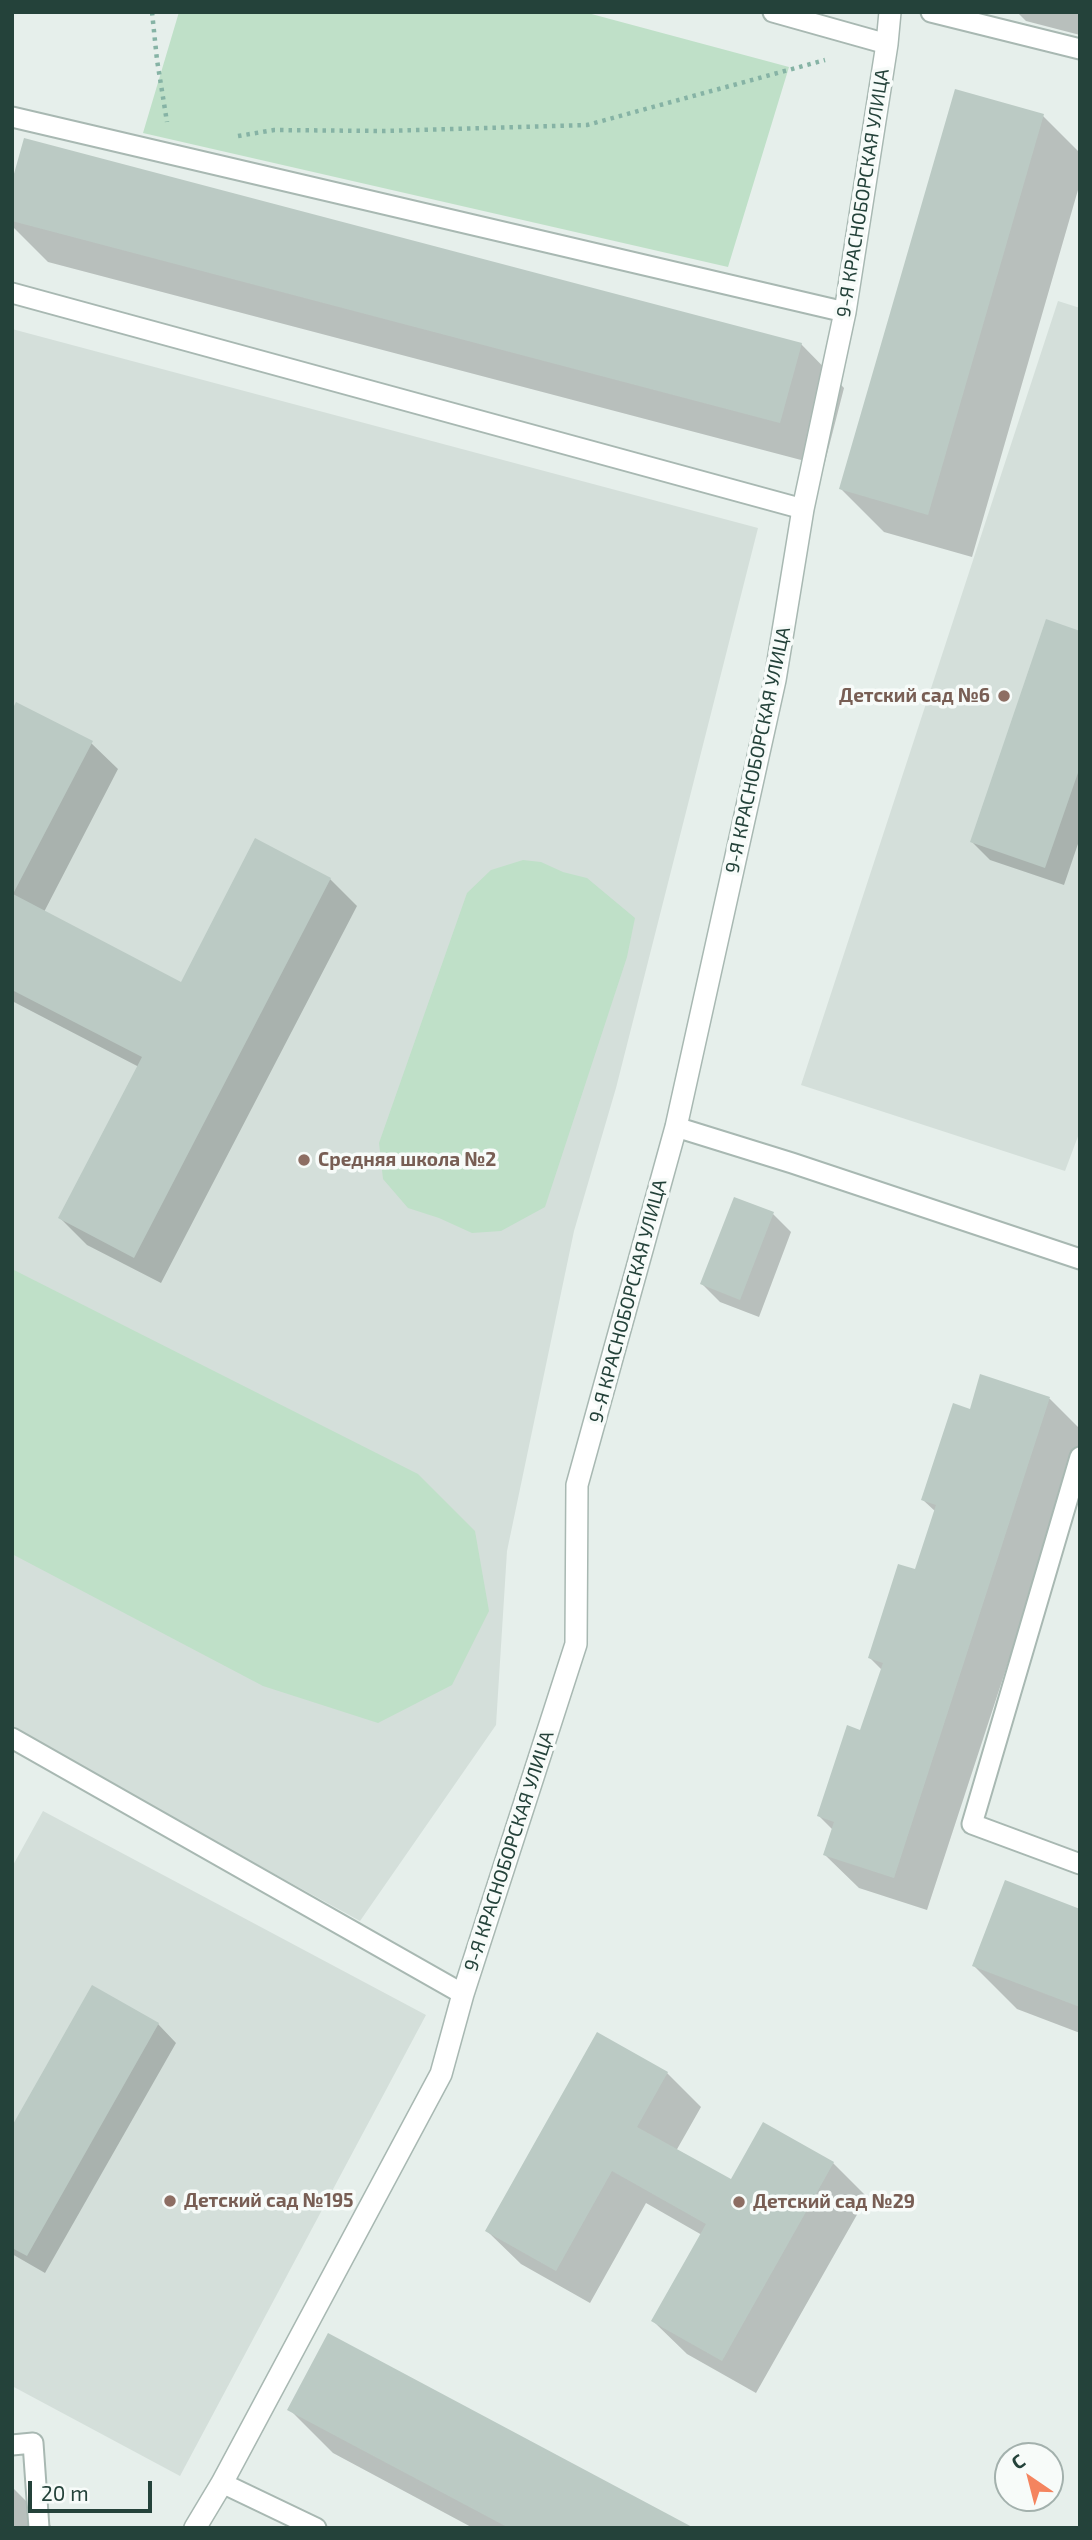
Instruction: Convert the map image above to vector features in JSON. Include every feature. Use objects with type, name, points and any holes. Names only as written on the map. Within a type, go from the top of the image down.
[{"type":"street","name":"9-Я КРАСНОБОРСКАЯ УЛИЦА","points":[[195,2528],[222,2483],[441,2074],[463,1994],[576,1644],[577,1485],[676,1127],[775,680],[803,509],[845,312],[890,12]]},
{"type":"lane","points":[[774,12],[887,44]]},
{"type":"lane","points":[[931,12],[1080,49]]},
{"type":"lane","points":[[12,117],[845,312]]},
{"type":"lane","points":[[12,293],[803,509]]},
{"type":"lane","points":[[676,1127],[1080,1259]]},
{"type":"lane","points":[[1080,1457],[972,1824],[1080,1864]]},
{"type":"lane","points":[[12,1738],[463,1994]]},
{"type":"lane","points":[[12,2445],[33,2443],[39,2528]]},
{"type":"lane","points":[[222,2483],[316,2528]]},
{"type":"path","points":[[152,12],[171,149],[159,152]]},
{"type":"path","points":[[236,137],[274,130],[384,131],[587,125],[835,58]]},
{"type":"shaded area","name":"Детский сад №6","points":[[1058,301],[1080,308],[1080,1131],[1065,1171],[801,1085]]},
{"type":"shaded area","name":"Средняя школа №2","points":[[12,329],[758,528],[616,1088],[574,1231],[507,1551],[496,1725],[360,1921],[12,1730]]},
{"type":"shaded area","name":"Детский сад №195","points":[[43,1811],[426,2015],[180,2476],[12,2386],[12,1867]]},
{"type":"green space","points":[[179,12],[584,12],[789,67],[728,267],[143,133]]},
{"type":"green space","points":[[523,860],[541,862],[563,872],[587,878],[635,918],[627,957],[545,1207],[501,1231],[472,1233],[408,1208],[383,1179],[379,1143],[467,893],[491,870]]},
{"type":"green space","points":[[12,1269],[418,1474],[475,1531],[489,1611],[452,1685],[378,1723],[263,1686],[12,1554]]},
{"type":"building","points":[[955,89],[1044,114],[928,515],[839,489]]},
{"type":"building","points":[[24,138],[802,343],[780,423],[12,221],[12,181]]},
{"type":"building","points":[[1046,619],[1080,631],[1080,767],[1045,868],[970,842]]},
{"type":"building","points":[[16,702],[93,741],[13,894],[181,982],[255,838],[331,878],[134,1258],[58,1218],[142,1057],[12,990],[12,710]]},
{"type":"building","points":[[734,1197],[774,1212],[740,1300],[700,1284]]},
{"type":"building","points":[[980,1374],[1050,1397],[894,1878],[823,1855],[834,1822],[817,1816],[847,1725],[860,1730],[883,1663],[868,1658],[898,1564],[915,1569],[936,1505],[921,1500],[953,1403],[970,1409]]},
{"type":"building","points":[[1005,1880],[1080,1909],[1080,2007],[972,1966]]},
{"type":"building","points":[[92,1985],[159,2023],[27,2256],[12,2248],[12,2126]]},
{"type":"building","name":"Детский сад №29","points":[[597,2032],[668,2072],[637,2127],[731,2179],[763,2122],[834,2162],[722,2361],[651,2321],[706,2224],[612,2171],[556,2271],[485,2231]]},
{"type":"building","points":[[328,2333],[694,2528],[509,2528],[287,2410]]},
{"type":"place","name":"Детский сад №6","points":[[1004,696]]},
{"type":"place","name":"Средняя школа №2","points":[[304,1160]]},
{"type":"place","name":"Детский сад №195","points":[[170,2201]]},
{"type":"place","name":"Детский сад №29","points":[[739,2202]]}]
